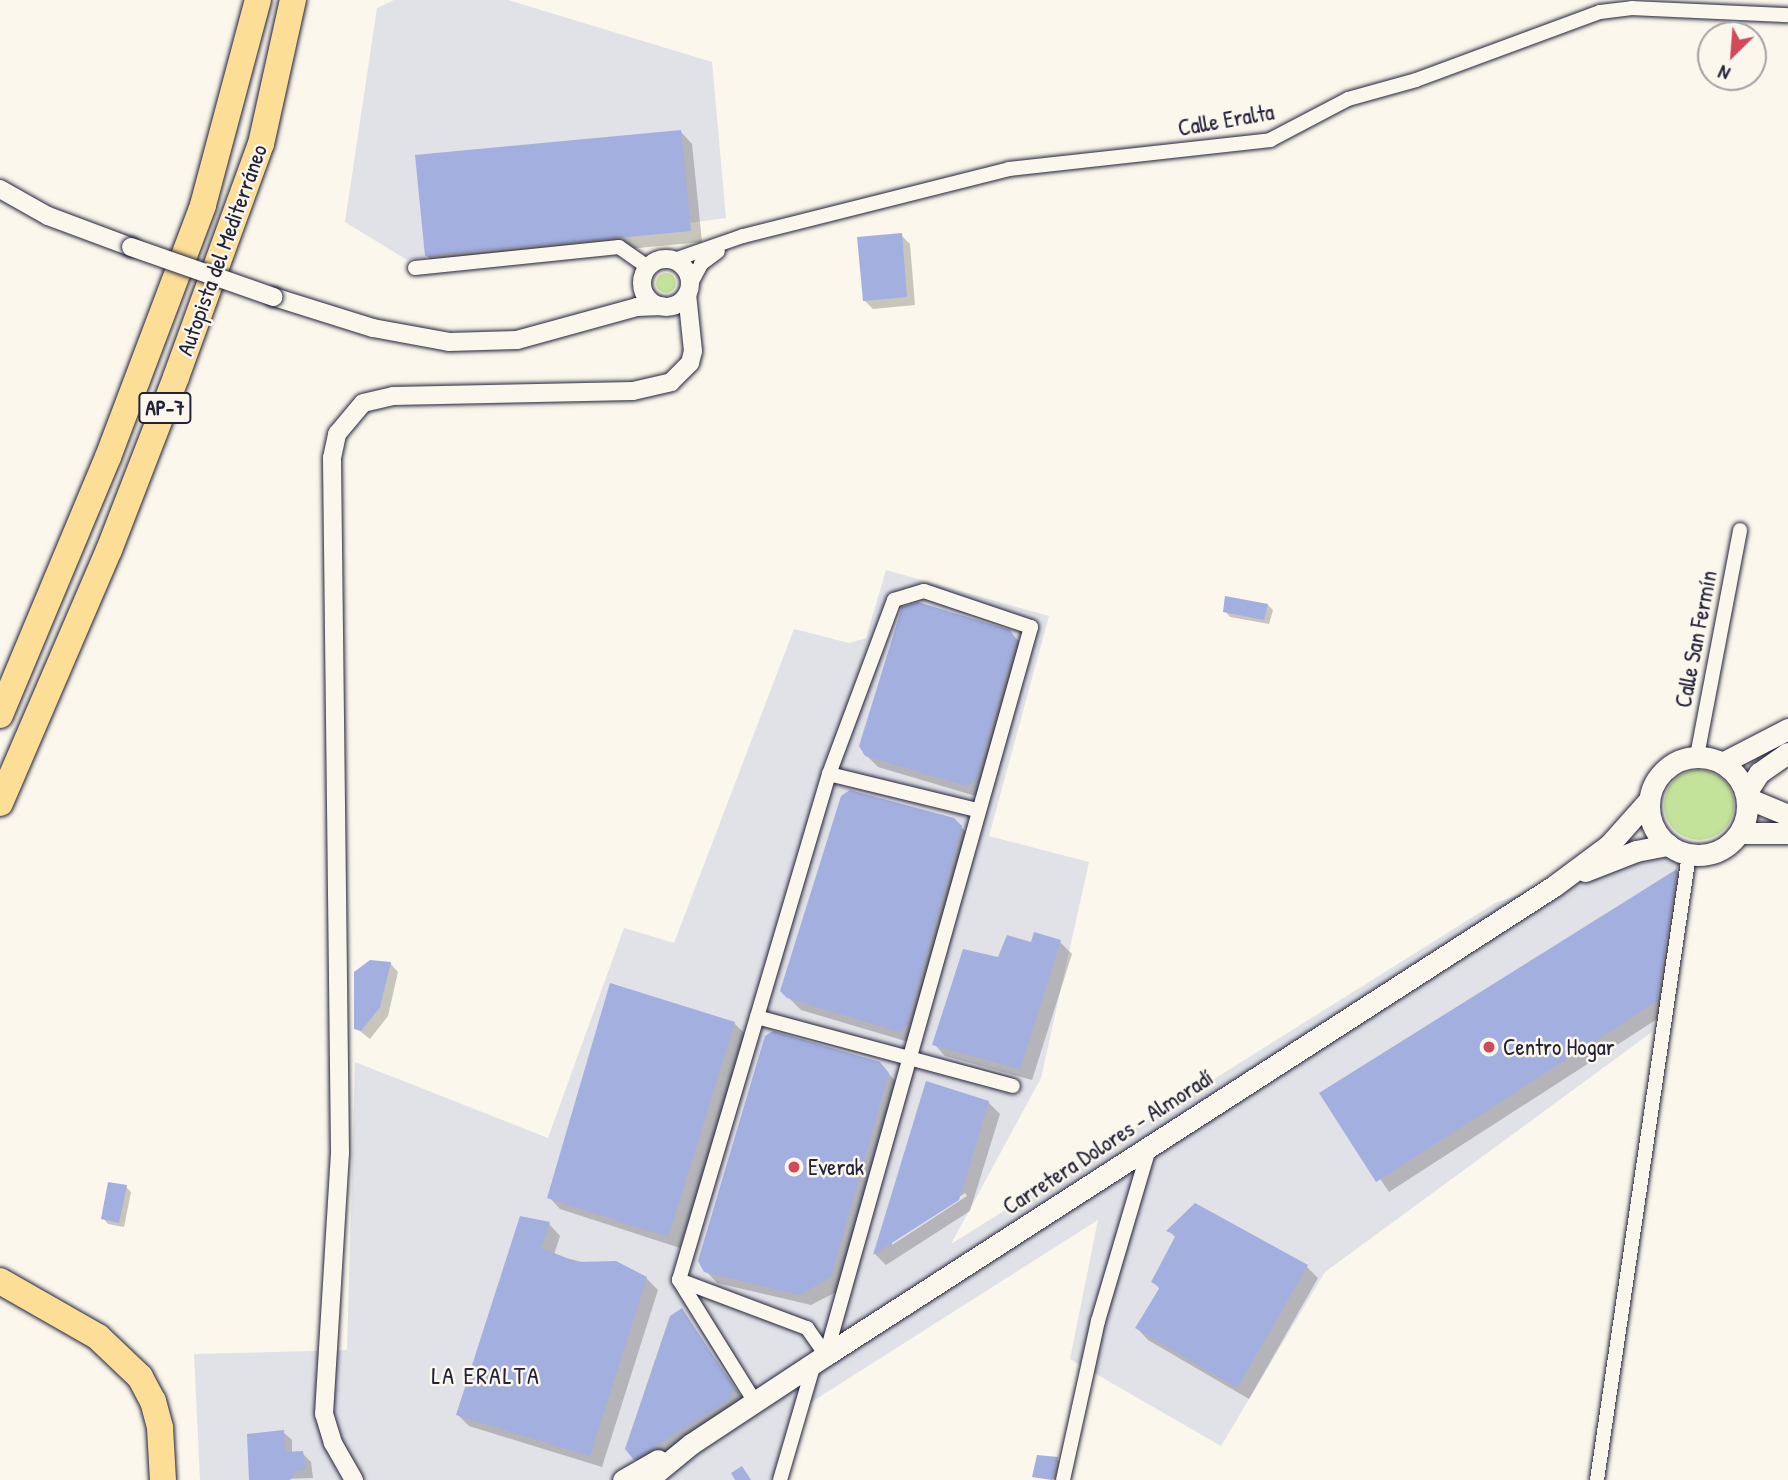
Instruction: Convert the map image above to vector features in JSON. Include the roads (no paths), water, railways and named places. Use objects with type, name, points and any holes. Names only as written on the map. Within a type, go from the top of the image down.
[{"type":"highway","name":"Autopista del Mediterráneo","points":[[0,715],[108,457],[203,205],[258,0]]},
{"type":"highway","name":"Autopista del Mediterráneo","points":[[0,803],[109,550],[176,377],[261,144],[293,0]]},
{"type":"highway","points":[[0,1281],[98,1337],[140,1377],[153,1401],[160,1428],[163,1480]]},
{"type":"highway","points":[[0,1299],[40,1306]]},
{"type":"main road","points":[[1722,763],[1788,729]]},
{"type":"main road","points":[[1649,800],[1653,825],[1668,845],[1689,855],[1725,848],[1740,834],[1747,796],[1759,773],[1788,753]]},
{"type":"main road","points":[[1554,886],[1609,845],[1649,800],[1669,766],[1697,757],[1722,763],[1747,796],[1788,815]]},
{"type":"main road","points":[[1740,834],[1788,833]]},
{"type":"main road","points":[[1554,886],[1636,851],[1668,845]]},
{"type":"main road","name":"Carretera Dolores - Almoradí","points":[[623,1480],[691,1444],[1554,886]]},
{"type":"main road","name":"Carretera Dolores - Almoradí","points":[[647,1480],[691,1444]]},
{"type":"street","name":"Calle Eralta","points":[[743,236],[1009,169],[1270,140],[1348,99],[1416,80],[1600,12],[1632,8],[1788,15]]},
{"type":"street","points":[[0,189],[48,216],[274,296],[373,328],[449,342],[517,340],[637,307],[664,307],[688,291],[701,264],[743,236]]},
{"type":"street","points":[[595,320],[660,260],[674,260],[743,236]]},
{"type":"street","points":[[415,268],[619,247],[645,274],[649,300],[664,307],[693,339]]},
{"type":"street","points":[[354,1480],[333,1443],[324,1414],[340,1153],[332,458],[337,434],[349,414],[363,403],[393,396],[654,388],[681,373],[690,363],[693,339],[688,274],[674,260]]},
{"type":"street","name":"Calle San Fermín","points":[[1697,757],[1741,530]]},
{"type":"street","points":[[755,1402],[679,1280],[829,774],[894,600],[924,591],[1031,627],[977,810],[909,1059],[820,1360],[780,1480]]},
{"type":"street","points":[[829,774],[977,810]]},
{"type":"street","points":[[1597,1480],[1689,855]]},
{"type":"street","points":[[757,1017],[1013,1086]]},
{"type":"street","points":[[1063,1480],[1098,1321],[1150,1146]]},
{"type":"street","points":[[679,1280],[807,1328],[820,1360]]},
{"type":"place","name":"Centro Hogar","points":[[1489,1047]]},
{"type":"place","name":"Everak","points":[[794,1167]]},
{"type":"district","name":"LA ERALTA","points":[[486,1376]]}]
